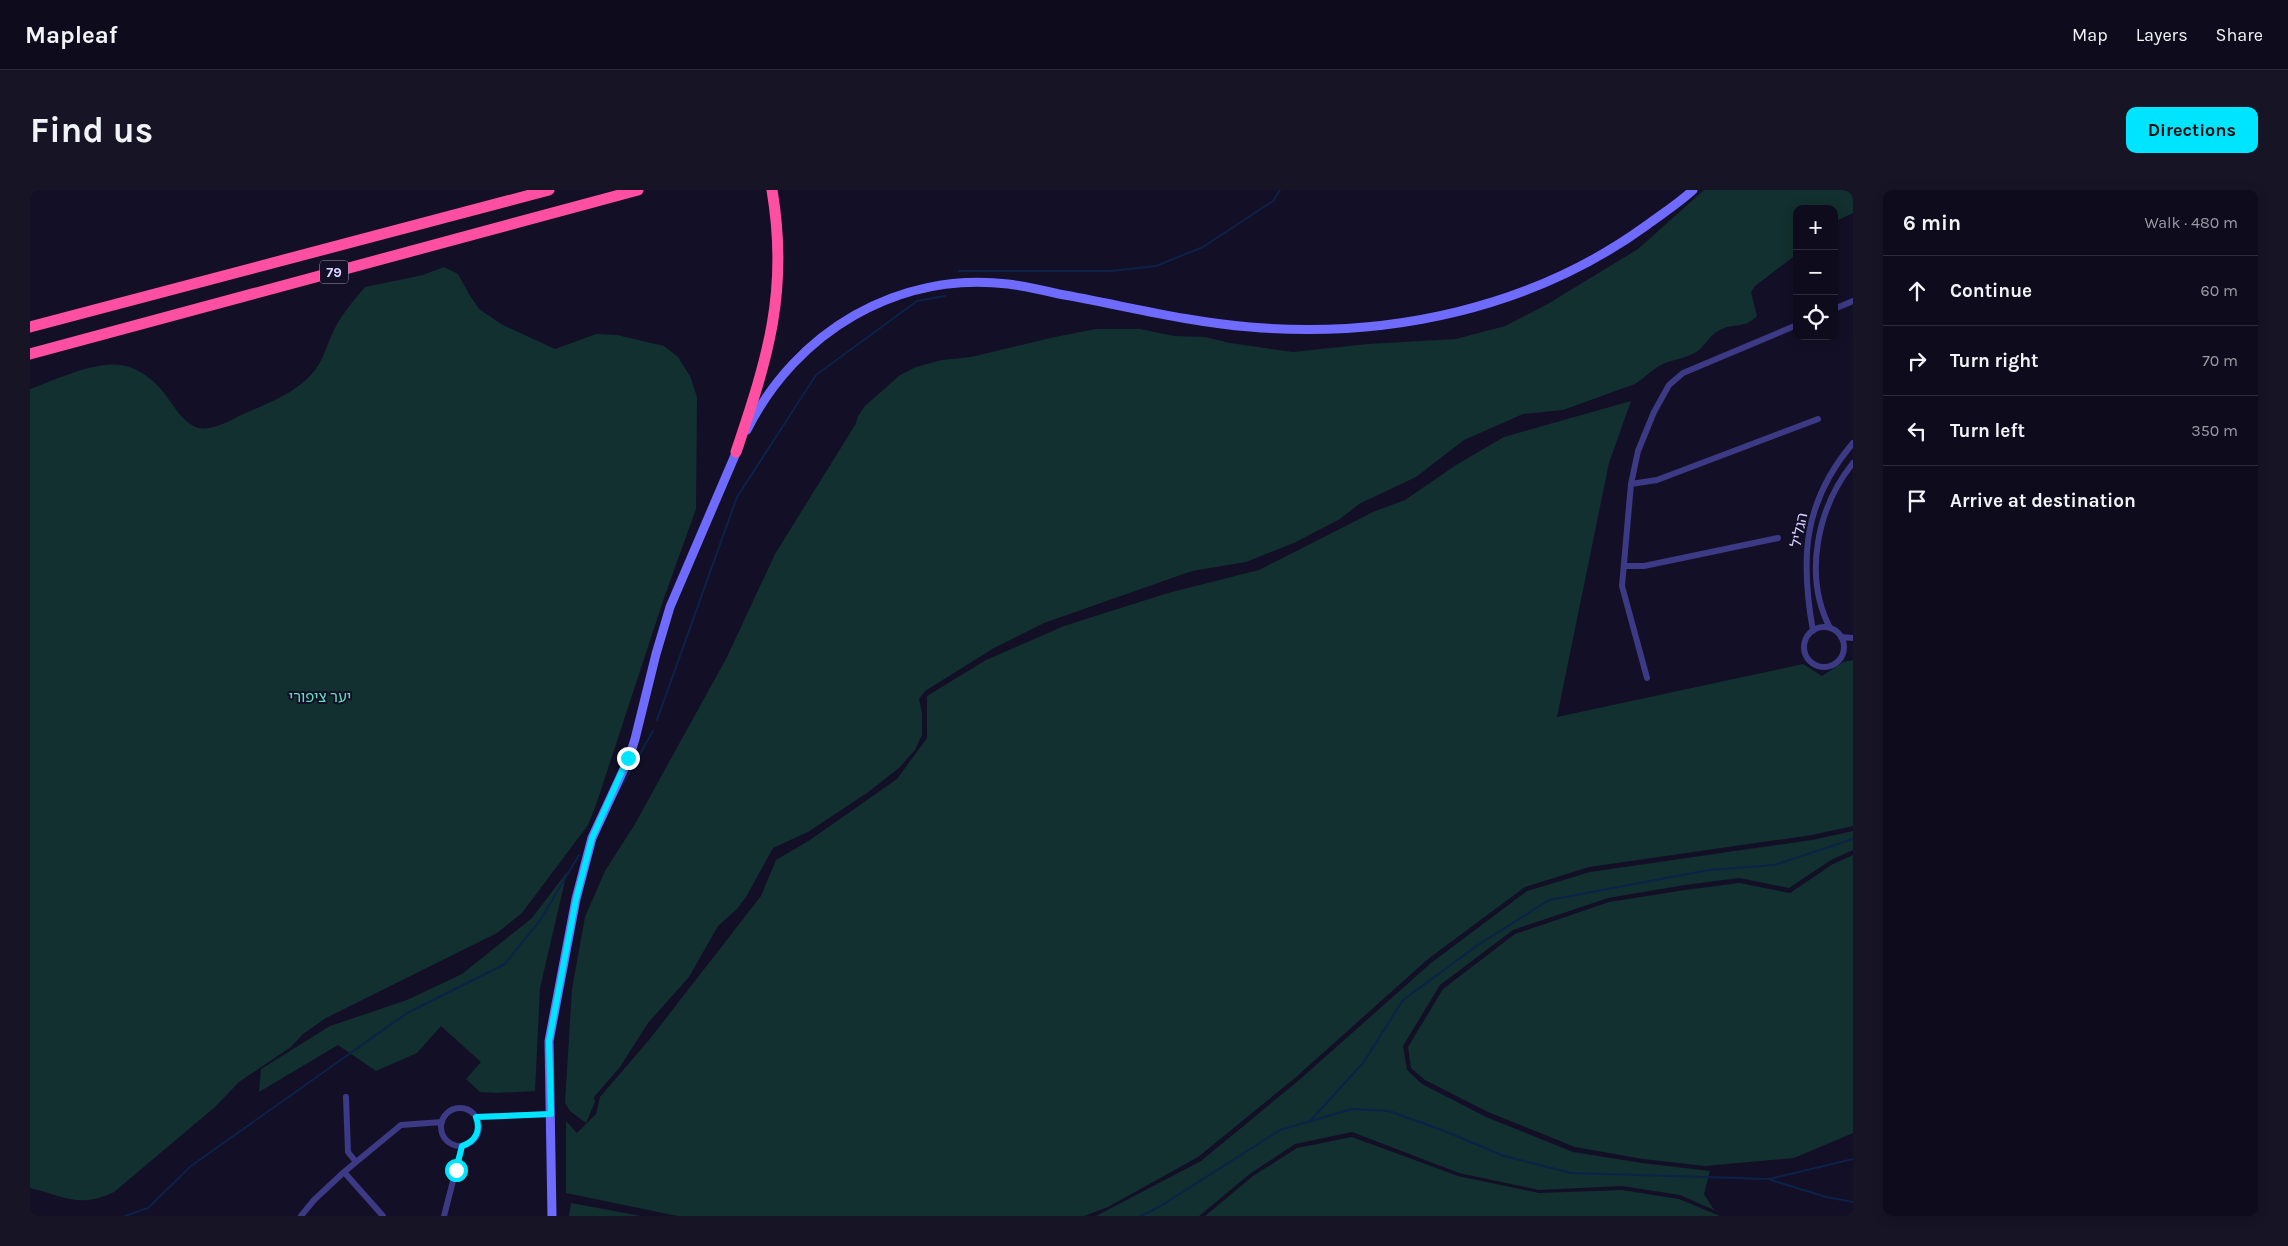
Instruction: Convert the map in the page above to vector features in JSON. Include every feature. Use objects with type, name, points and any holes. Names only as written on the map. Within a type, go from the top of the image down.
[{"type":"highway","name":"79","points":[[30,327],[549,190]]},
{"type":"highway","name":"79","points":[[30,354],[638,190]]},
{"type":"highway","points":[[614,197],[646,190]]},
{"type":"highway","points":[[736,452],[764,366],[776,306],[778,237],[772,190]]},
{"type":"main road","points":[[552,1216],[549,1041],[576,899],[592,838],[628,758],[670,607],[736,452],[755,416],[780,377],[818,338],[868,307],[915,290],[961,282],[1007,284],[1196,320],[1249,327],[1323,330],[1406,322],[1481,306],[1525,292],[1566,274],[1634,235],[1693,190]]},
{"type":"street","points":[[1838,307],[1853,301]]},
{"type":"street","points":[[1647,678],[1623,592],[1632,484],[1638,451],[1654,412],[1669,385],[1676,377],[1793,327]]},
{"type":"street","points":[[1632,484],[1657,480],[1818,419]]},
{"type":"street","name":"הגליל","points":[[1813,631],[1805,571],[1810,528],[1824,488],[1853,443]]},
{"type":"street","name":"הגליל","points":[[1830,628],[1819,602],[1816,570],[1817,549],[1827,508],[1853,463]]},
{"type":"street","points":[[1624,566],[1644,566],[1778,538]]},
{"type":"street","points":[[1841,637],[1844,651],[1838,662],[1831,666],[1816,666],[1810,661],[1804,646],[1806,639],[1817,628],[1830,628],[1841,637],[1853,638]]},
{"type":"street","points":[[1844,651],[1853,648]]},
{"type":"street","points":[[346,1097],[348,1152],[356,1162]]},
{"type":"street","points":[[476,1117],[478,1129],[476,1135],[473,1140],[462,1146],[456,1145],[442,1134],[442,1122],[449,1112],[455,1109],[467,1110],[476,1117],[551,1114]]},
{"type":"street","points":[[301,1216],[314,1200],[344,1172],[401,1125],[442,1122]]},
{"type":"street","points":[[444,1216],[462,1146]]},
{"type":"street","points":[[344,1172],[378,1215]]},
{"type":"green space","points":[[1704,190],[1853,190],[1853,213],[1838,220],[1838,205],[1793,205],[1793,257],[1755,286],[1751,292],[1757,316],[1748,323],[1727,327],[1718,331],[1695,353],[1659,366],[1635,384],[1563,410],[1523,414],[1464,440],[1416,477],[1359,504],[1340,519],[1296,542],[1246,562],[1192,571],[1044,623],[994,648],[925,691],[919,699],[922,713],[922,735],[915,750],[899,768],[867,793],[808,832],[773,848],[746,897],[737,909],[718,926],[689,977],[648,1023],[620,1067],[594,1097],[595,1102],[586,1123],[570,1111],[565,1103],[572,989],[585,917],[605,871],[635,824],[727,657],[775,554],[847,438],[858,416],[865,406],[900,375],[916,367],[942,360],[971,357],[1096,329],[1140,329],[1174,336],[1205,337],[1230,343],[1293,352],[1368,344],[1456,339],[1505,326],[1546,305],[1638,249]]},
{"type":"green space","name":"יער ציפורי","points":[[444,267],[458,274],[479,309],[501,324],[555,349],[596,334],[617,335],[664,346],[678,357],[690,376],[697,397],[696,509],[588,825],[522,913],[497,933],[326,1018],[303,1034],[291,1047],[239,1082],[215,1107],[114,1192],[91,1200],[81,1200],[30,1188],[30,389],[87,368],[111,365],[126,366],[153,381],[163,391],[179,414],[192,425],[200,428],[214,427],[273,401],[304,382],[318,366],[341,318],[365,287],[423,275]]},
{"type":"green space","points":[[1631,401],[1609,463],[1557,717],[1803,664],[1822,676],[1843,662],[1853,660],[1853,826],[1812,835],[1589,867],[1525,887],[1428,959],[1295,1078],[1198,1157],[1108,1207],[1084,1216],[677,1216],[566,1193],[566,1121],[577,1133],[596,1114],[600,1097],[649,1040],[761,896],[776,860],[810,840],[897,779],[927,738],[927,696],[986,660],[1064,626],[1168,593],[1259,570],[1373,512],[1405,500],[1456,465],[1504,437]]},
{"type":"green space","points":[[1853,831],[1853,850],[1831,860],[1789,888],[1739,878],[1685,885],[1608,898],[1513,930],[1440,985],[1403,1046],[1407,1070],[1422,1084],[1486,1117],[1573,1152],[1710,1171],[1704,1194],[1714,1210],[1680,1195],[1622,1186],[1539,1190],[1459,1173],[1352,1132],[1295,1144],[1251,1173],[1199,1216],[1096,1216],[1201,1161],[1298,1081],[1431,963],[1527,891],[1590,872],[1812,840]]},
{"type":"green space","points":[[1853,855],[1853,1133],[1794,1158],[1705,1166],[1643,1159],[1575,1147],[1488,1112],[1425,1080],[1411,1068],[1408,1047],[1443,989],[1515,934],[1609,902],[1685,890],[1739,883],[1790,893],[1833,864]]},
{"type":"green space","points":[[567,872],[540,988],[535,1091],[480,1092],[466,1079],[481,1062],[441,1026],[417,1053],[376,1071],[338,1045],[259,1092],[261,1069],[330,1026],[407,1000],[462,974],[532,918]]},
{"type":"green space","points":[[1352,1137],[1458,1176],[1539,1193],[1622,1190],[1679,1199],[1720,1216],[1205,1216],[1253,1176],[1297,1148]]},
{"type":"green space","points":[[571,1203],[641,1216],[569,1216]]},
{"type":"waterway","points":[[959,271],[1112,271],[1156,266],[1203,247],[1273,201],[1280,190]]},
{"type":"waterway","points":[[657,720],[737,497],[816,375],[917,301],[945,296]]},
{"type":"waterway","points":[[617,794],[653,731]]},
{"type":"waterway","points":[[1311,1120],[1363,1063],[1403,1000],[1478,945],[1549,900],[1709,870],[1774,865],[1853,839]]},
{"type":"waterway","points":[[125,1216],[148,1208],[191,1166],[407,1013],[505,964],[541,919],[579,855]]},
{"type":"waterway","points":[[1141,1216],[1159,1207],[1280,1130],[1352,1109],[1389,1111],[1442,1130],[1504,1156],[1571,1173],[1770,1179],[1853,1159]]},
{"type":"waterway","points":[[1771,1180],[1826,1197],[1853,1202]]},
{"type":"route","points":[[456,1170],[462,1146],[468,1144],[476,1135],[478,1129],[476,1117],[551,1114],[549,1041],[576,899],[592,838],[628,758]]}]
